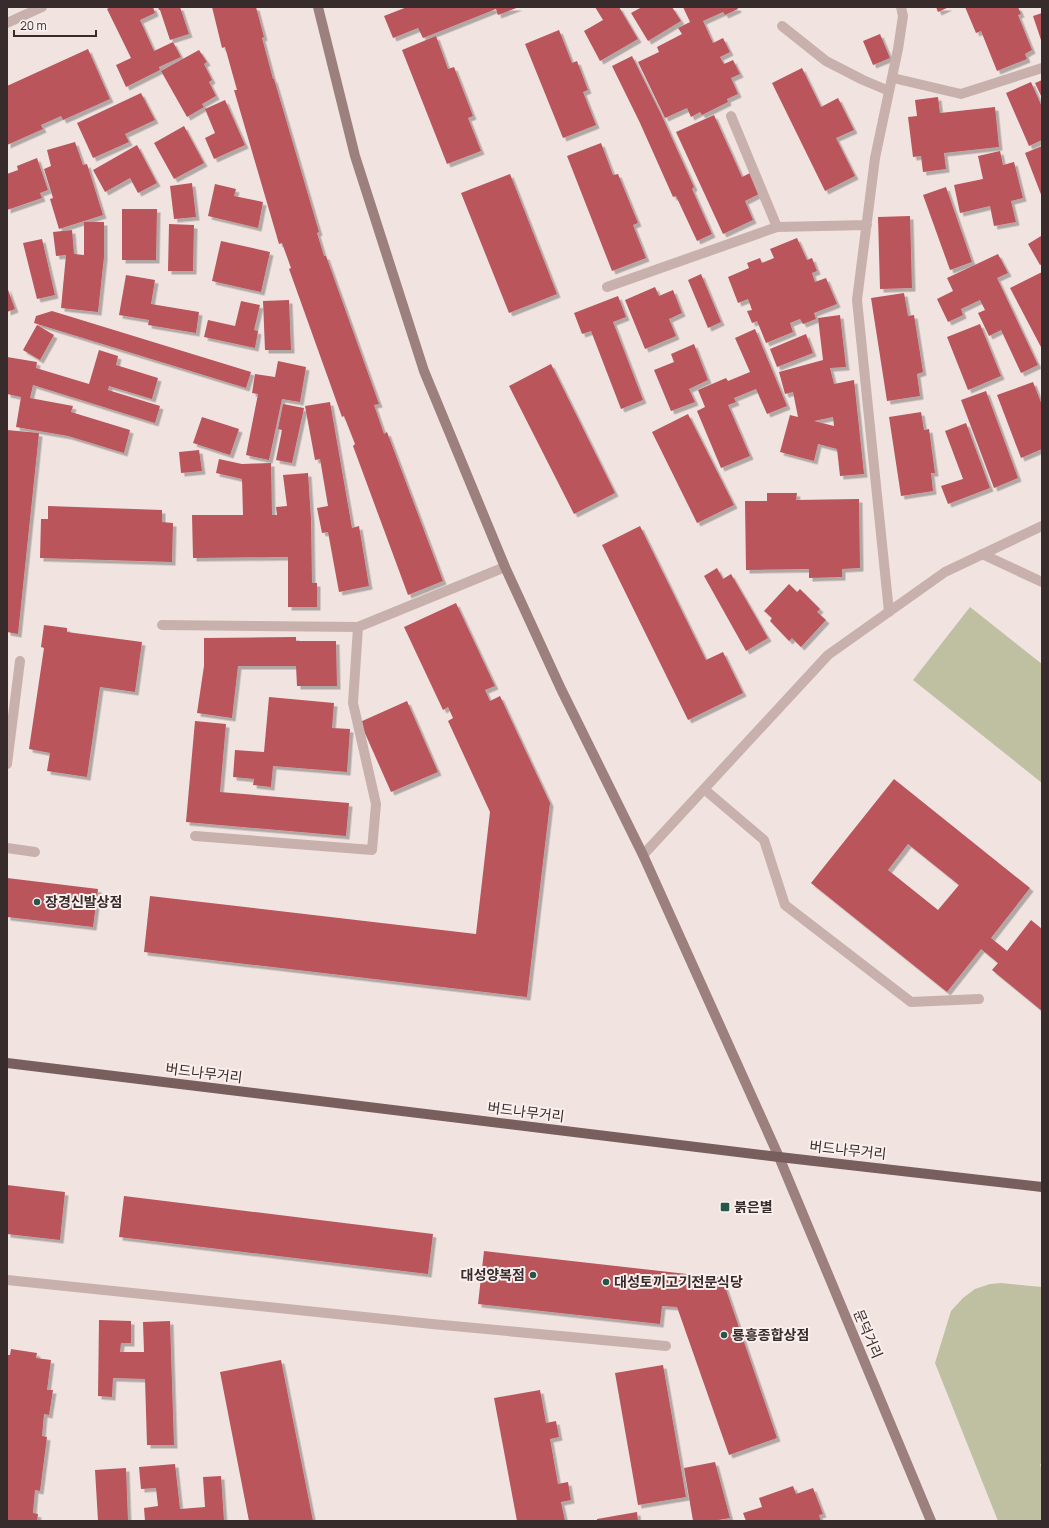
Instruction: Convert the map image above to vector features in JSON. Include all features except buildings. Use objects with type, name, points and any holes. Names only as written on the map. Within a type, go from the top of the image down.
[{"type":"main road","name":"문덕거리","points":[[318,7],[355,156],[424,371],[505,567],[560,689],[643,856],[779,1157],[931,1521]]},
{"type":"main road","name":"버드나무거리","points":[[7,1063],[779,1157],[1042,1187]]},
{"type":"street","points":[[7,23],[42,7]]},
{"type":"street","points":[[889,612],[857,300],[875,158],[893,78],[903,16],[901,7]]},
{"type":"street","points":[[782,26],[826,61],[863,80],[889,91]]},
{"type":"street","points":[[893,78],[962,94],[1042,68]]},
{"type":"street","points":[[731,116],[777,227]]},
{"type":"street","points":[[607,287],[777,227],[867,225]]},
{"type":"street","points":[[643,856],[828,655],[945,572],[1042,526]]},
{"type":"street","points":[[982,554],[1042,582]]},
{"type":"street","points":[[162,625],[358,627],[505,567]]},
{"type":"street","points":[[195,836],[372,850],[376,804],[353,703],[358,627]]},
{"type":"street","points":[[7,764],[20,661]]},
{"type":"street","points":[[704,789],[764,840],[785,906],[911,1002],[979,999]]},
{"type":"street","points":[[7,848],[35,852]]},
{"type":"street","points":[[7,1280],[432,1324],[666,1346]]},
{"type":"green space","points":[[970,607],[1042,664],[1042,783],[913,680]]},
{"type":"green space","points":[[1001,1283],[1042,1287],[1042,1463],[1040,1464],[1042,1471],[1042,1521],[998,1521],[935,1363],[951,1311],[963,1298],[975,1289],[990,1284]]},
{"type":"place","name":"장경신발상점","points":[[37,902]]},
{"type":"place","name":"붉은별","points":[[725,1207]]},
{"type":"place","name":"대성양복점","points":[[533,1275]]},
{"type":"place","name":"대성토끼고기전문식당","points":[[606,1282]]},
{"type":"place","name":"룡흥종합상점","points":[[724,1335]]}]
